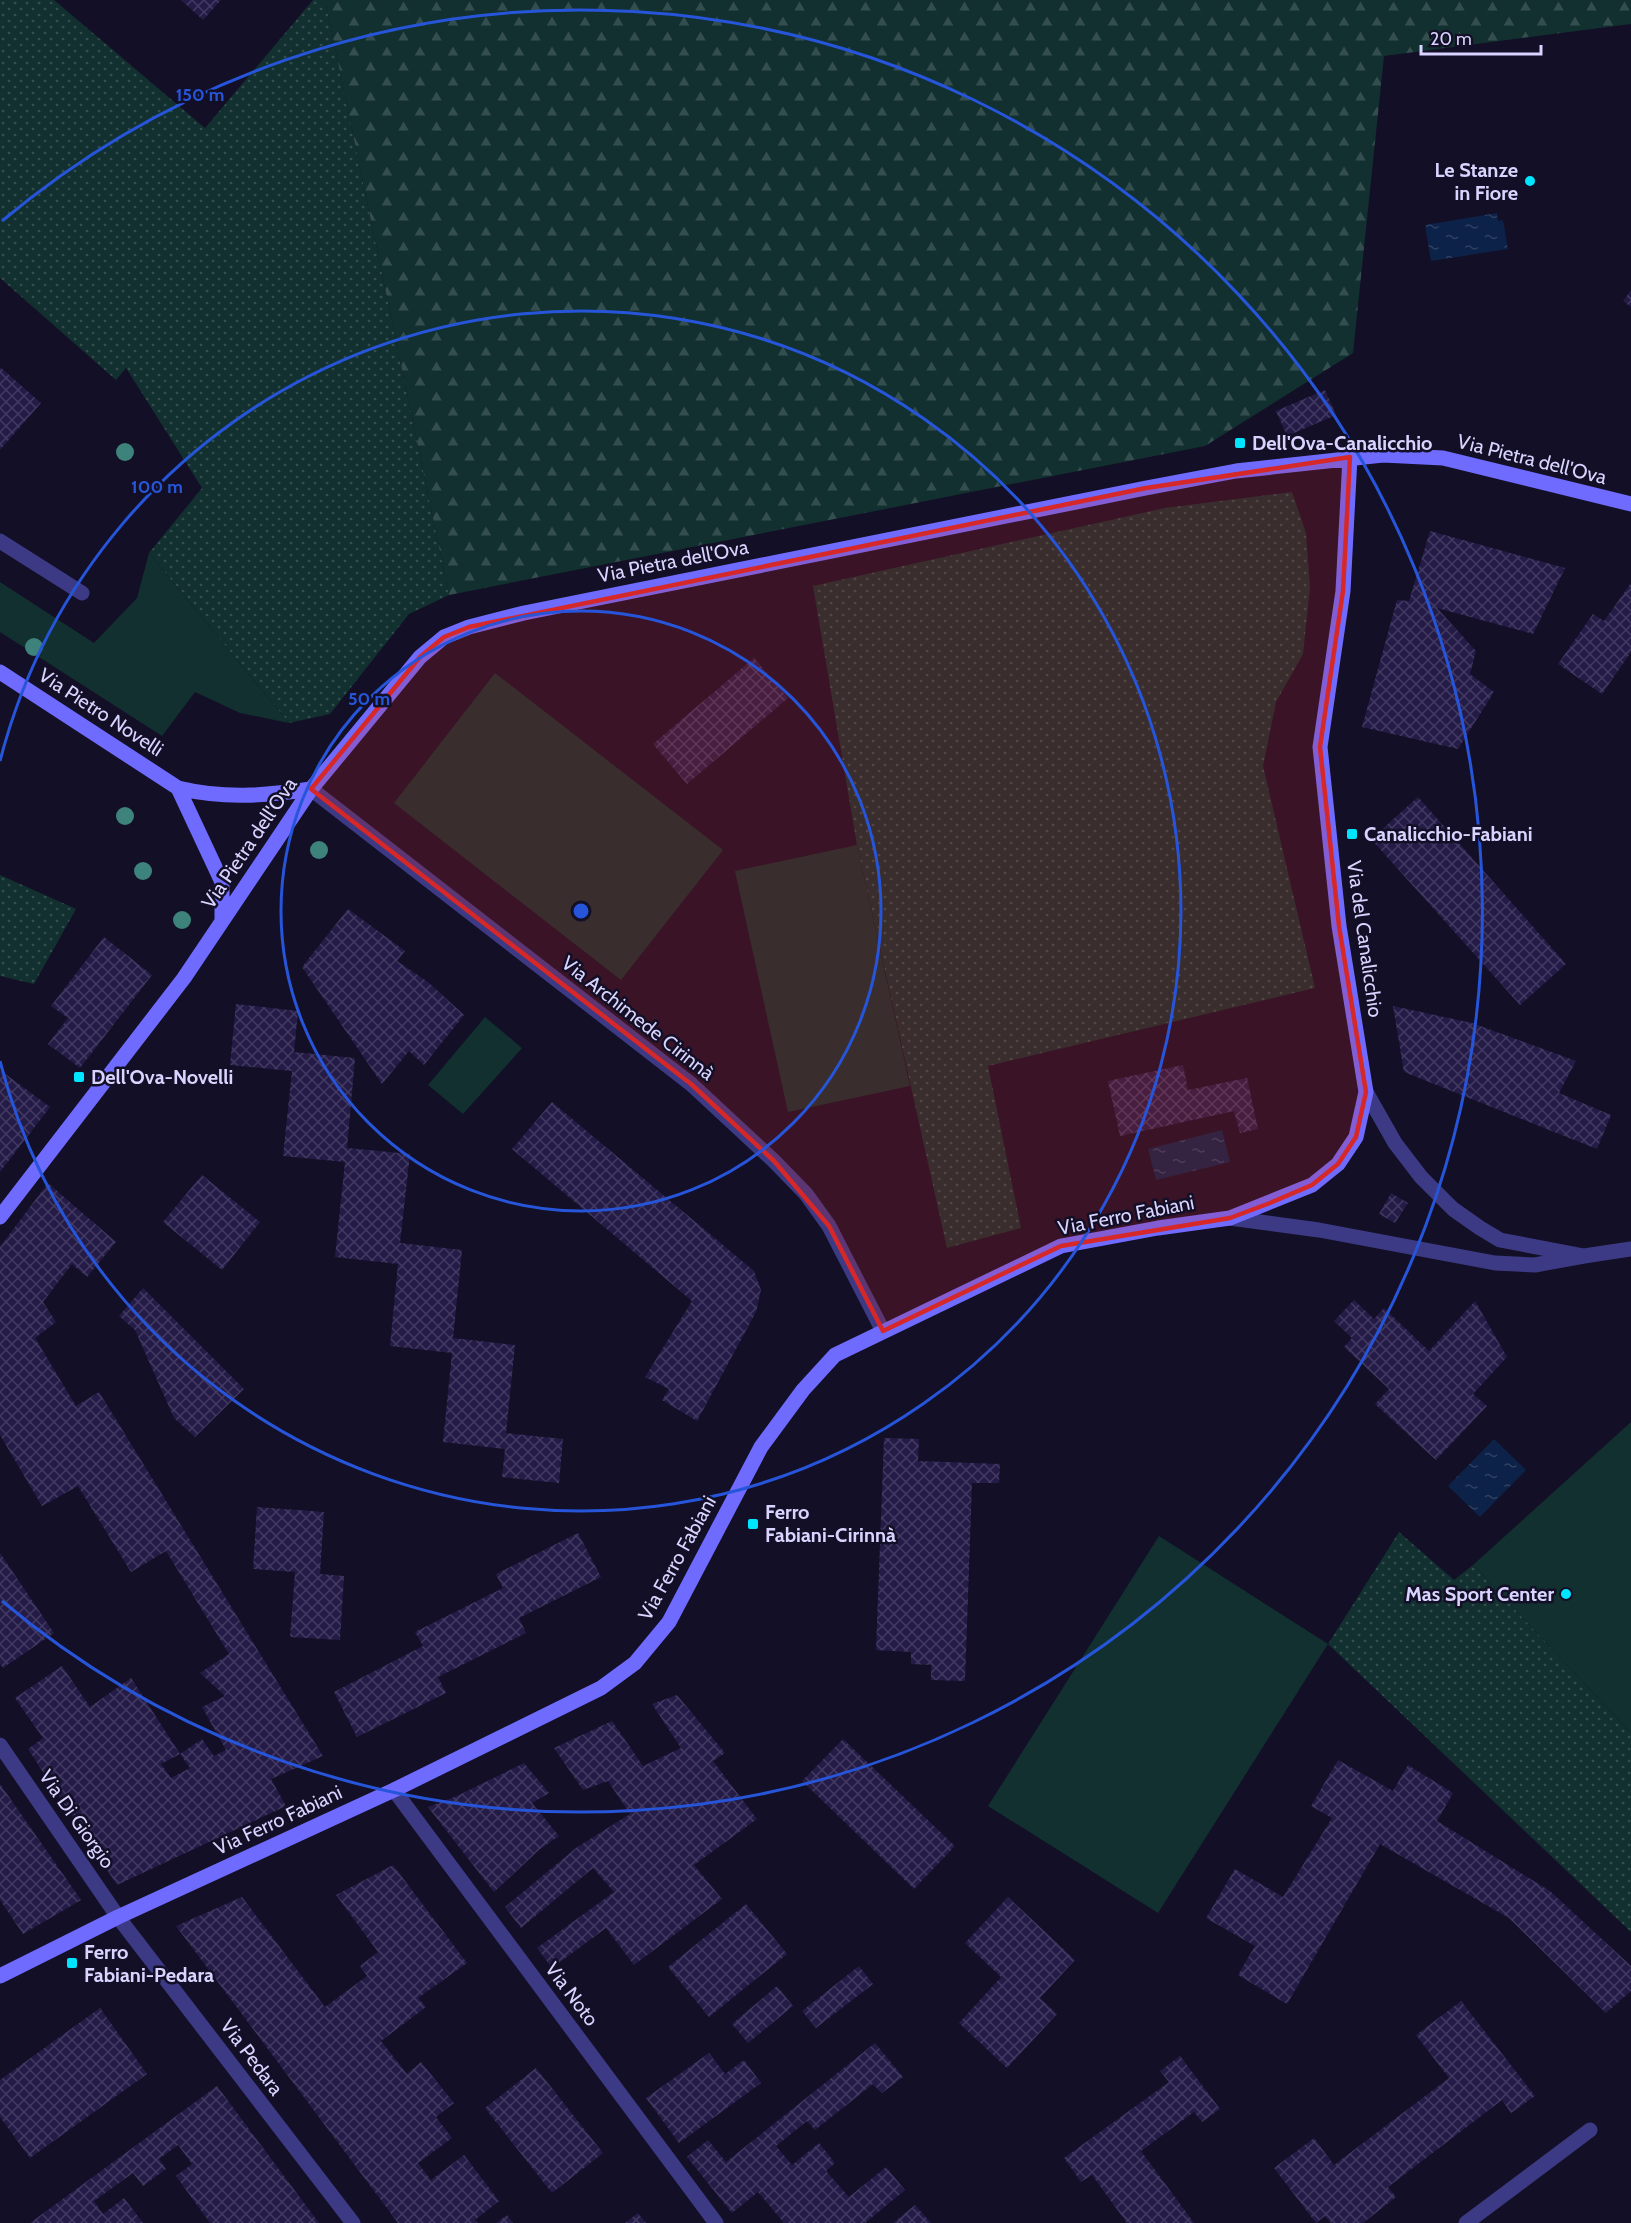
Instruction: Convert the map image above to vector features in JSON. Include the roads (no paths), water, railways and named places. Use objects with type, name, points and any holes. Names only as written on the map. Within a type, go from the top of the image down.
[{"type":"main road","name":"Via Pietra dell'Ova","points":[[0,1217],[184,978],[311,789],[420,657],[444,637],[469,627],[524,613],[1146,488],[1236,471],[1350,457],[1383,455],[1443,458],[1631,504]]},
{"type":"main road","name":"Via del Canalicchio","points":[[1350,457],[1343,591],[1320,747],[1339,926],[1366,1092]]},
{"type":"main road","name":"Via Pietro Novelli","points":[[0,672],[178,788]]},
{"type":"main road","points":[[178,788],[209,795],[244,797],[311,789]]},
{"type":"main road","points":[[178,788],[222,882],[222,919]]},
{"type":"main road","name":"Via Ferro Fabiani","points":[[0,1976],[118,1917],[394,1790],[601,1688],[635,1663],[669,1622],[761,1447],[803,1390],[836,1355],[1061,1246],[1158,1228],[1230,1218],[1312,1185],[1338,1164],[1356,1137],[1366,1092]]},
{"type":"street","points":[[0,541],[82,593]]},
{"type":"street","name":"Via Archimede Cirinnà","points":[[311,789],[691,1084],[774,1161],[806,1194],[829,1226],[882,1331]]},
{"type":"street","name":"Via del Canalicchio","points":[[1366,1092],[1395,1143],[1421,1177],[1454,1209],[1500,1240],[1584,1256],[1631,1249]]},
{"type":"street","points":[[1230,1218],[1319,1230],[1495,1263],[1535,1265],[1584,1256]]},
{"type":"street","name":"Via Di Giorgio","points":[[0,1745],[118,1917]]},
{"type":"street","name":"Via Noto","points":[[394,1790],[716,2223]]},
{"type":"street","name":"Via Pedara","points":[[118,1917],[353,2223]]},
{"type":"street","points":[[1466,2223],[1590,2130]]},
{"type":"water","points":[[1497,213],[1498,221],[1503,220],[1508,249],[1431,261],[1425,225]]},
{"type":"water","points":[[1222,1130],[1230,1162],[1156,1180],[1148,1149]]},
{"type":"water","points":[[1494,1439],[1526,1470],[1480,1517],[1448,1486]]},
{"type":"place","name":"Le Stanze in Fiore","points":[[1530,181]]},
{"type":"place","name":"Dell'Ova-Canalicchio","points":[[1240,443]]},
{"type":"place","name":"Canalicchio-Fabiani","points":[[1352,834]]},
{"type":"place","name":"Dell'Ova-Novelli","points":[[79,1077]]},
{"type":"place","name":"Ferro Fabiani-Cirinnà","points":[[753,1524]]},
{"type":"place","name":"Mas Sport Center","points":[[1566,1594]]},
{"type":"place","name":"Ferro Fabiani-Pedara","points":[[72,1963]]}]
